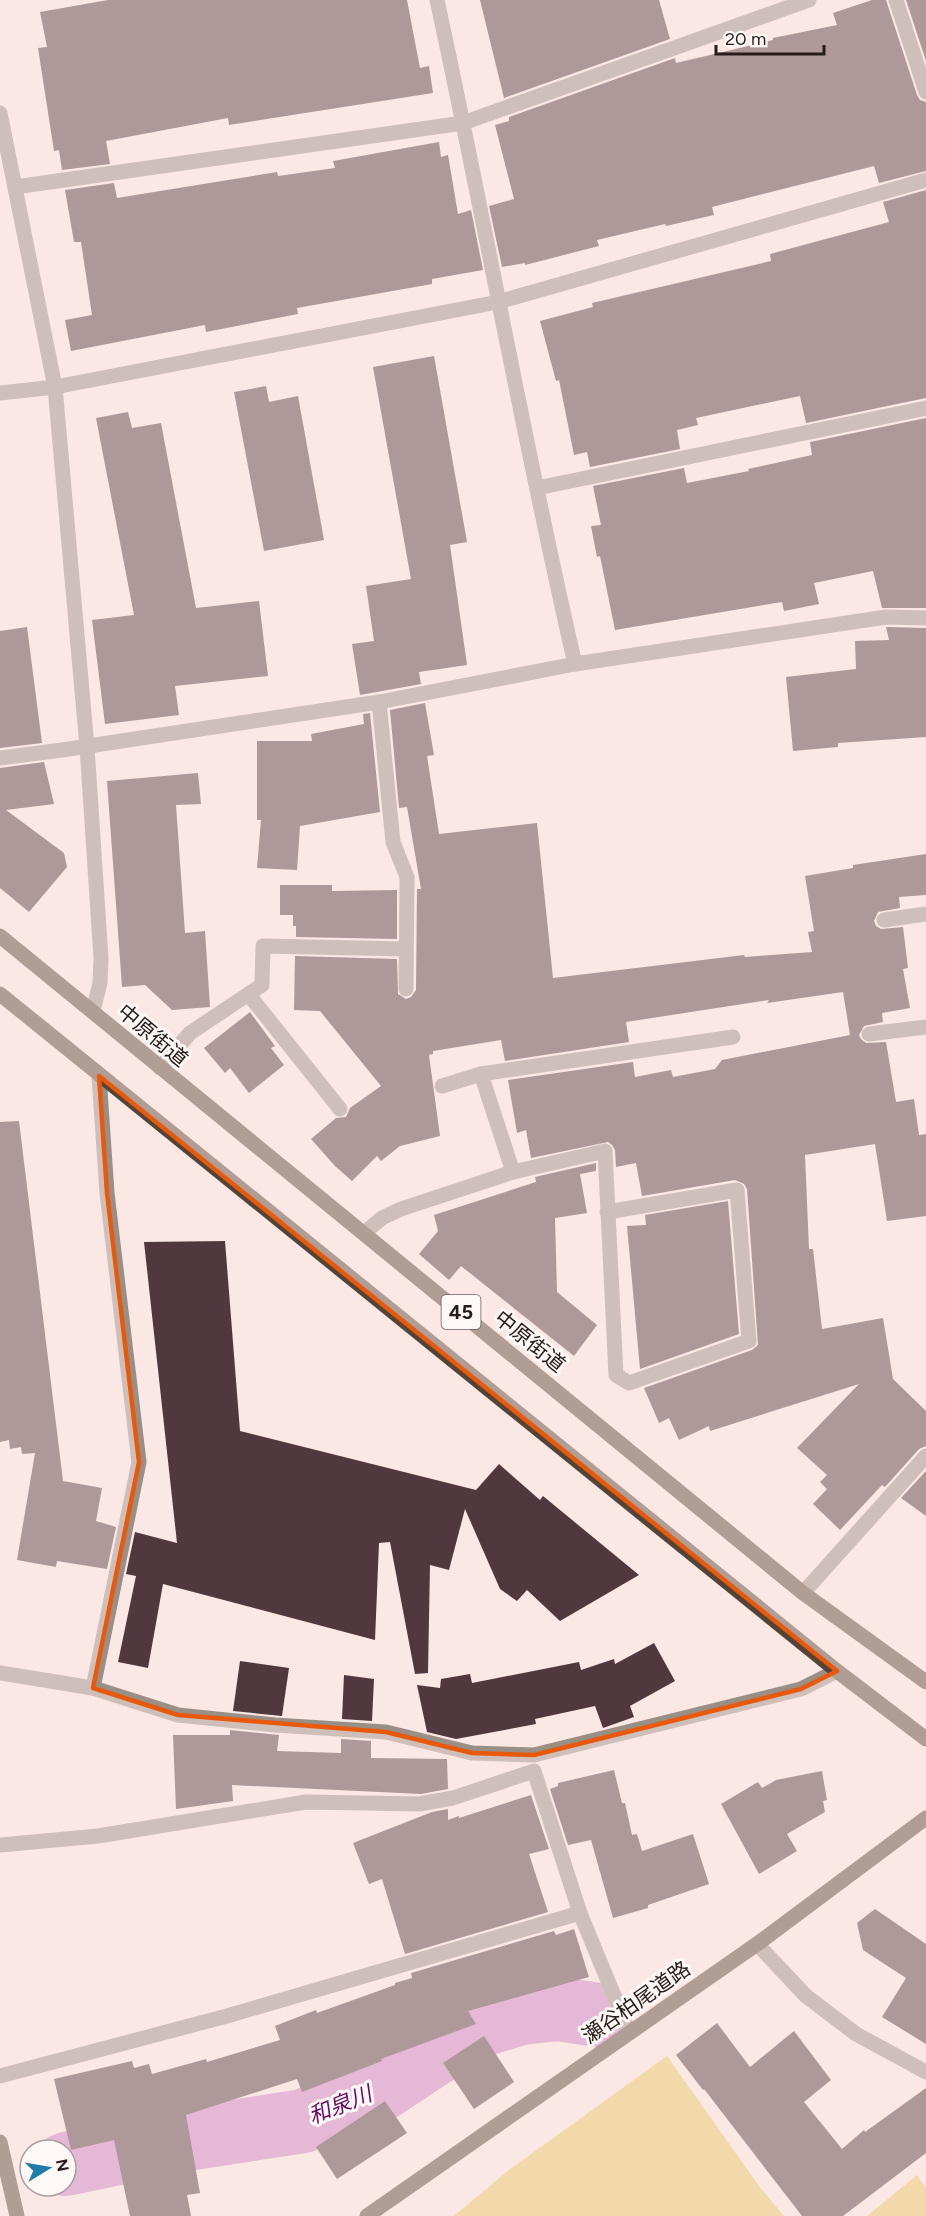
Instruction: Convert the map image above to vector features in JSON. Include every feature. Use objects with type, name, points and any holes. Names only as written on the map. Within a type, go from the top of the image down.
[{"type":"main road","name":"中原街道","points":[[0,936],[803,1593],[926,1682]]},
{"type":"main road","name":"45","points":[[0,994],[837,1671],[926,1738]]},
{"type":"main road","name":"瀬谷柏尾道路","points":[[367,2216],[757,1944],[926,1818]]},
{"type":"main road","points":[[0,2142],[17,2216]]},
{"type":"street","points":[[436,0],[464,123],[498,302],[575,664]]},
{"type":"street","points":[[15,188],[464,123],[809,0]]},
{"type":"street","points":[[896,0],[926,92]]},
{"type":"street","points":[[0,113],[55,387],[87,747],[101,958],[100,982],[93,1011]]},
{"type":"street","points":[[0,393],[55,387],[498,302],[926,180]]},
{"type":"street","points":[[537,488],[926,408]]},
{"type":"street","points":[[0,758],[87,747],[379,702],[575,664],[886,617],[926,618]]},
{"type":"street","points":[[379,702],[393,842],[406,877],[406,989]]},
{"type":"street","points":[[884,920],[926,914]]},
{"type":"street","points":[[160,1068],[190,1033],[262,985],[264,946],[406,949]]},
{"type":"street","points":[[249,995],[340,1109]]},
{"type":"street","points":[[869,1034],[926,1028]]},
{"type":"street","points":[[442,1086],[481,1074],[734,1037]]},
{"type":"street","points":[[481,1074],[513,1172]]},
{"type":"street","points":[[93,1688],[139,1462],[107,1193],[99,1076]]},
{"type":"street","points":[[364,1233],[382,1218],[401,1209],[513,1172],[605,1151],[607,1212],[616,1375],[629,1383],[749,1341],[737,1190],[607,1212]]},
{"type":"street","points":[[803,1593],[926,1456]]},
{"type":"street","points":[[0,1673],[93,1688],[178,1715],[275,1725],[386,1732],[472,1753],[534,1755],[801,1689],[837,1671]]},
{"type":"street","points":[[534,1755],[534,1771],[580,1913],[629,2032]]},
{"type":"street","points":[[0,1845],[98,1836],[306,1802],[419,1804],[453,1798],[534,1771]]},
{"type":"street","points":[[0,2076],[238,2012],[580,1913]]},
{"type":"street","points":[[757,1944],[806,1996],[848,2028],[926,2072]]},
{"type":"highlighted area","points":[[99,1076],[837,1671],[801,1689],[534,1755],[472,1753],[386,1732],[178,1715],[93,1688],[139,1462],[107,1193]]},
{"type":"shaded area","points":[[667,2056],[759,2186],[784,2216],[454,2216],[509,2170]]},
{"type":"shaded area","points":[[917,2175],[926,2188],[926,2216],[867,2216]]},
{"type":"building","points":[[108,0],[407,0],[420,68],[429,66],[433,93],[229,125],[228,118],[106,141],[110,164],[62,170],[59,150],[54,151],[38,48],[47,47],[40,12]]},
{"type":"building","points":[[480,0],[659,0],[670,39],[504,98]]},
{"type":"building","points":[[872,0],[886,0],[917,95],[920,100],[926,102],[926,171],[879,183],[874,166],[712,207],[714,215],[597,240],[599,246],[525,265],[525,263],[502,267],[489,206],[514,199],[495,125],[509,121],[509,117],[675,58],[676,63],[773,40],[773,38],[837,25],[833,13]]},
{"type":"building","points":[[906,0],[926,0],[926,61]]},
{"type":"building","points":[[439,142],[441,157],[448,155],[458,214],[471,210],[483,270],[432,279],[432,284],[297,308],[298,314],[206,332],[205,325],[71,351],[65,320],[92,315],[81,242],[74,242],[65,190],[114,183],[117,198],[277,172],[278,176],[335,168],[333,161]]},
{"type":"building","points":[[926,190],[926,398],[806,423],[800,396],[696,418],[698,425],[677,430],[680,449],[590,467],[587,452],[574,455],[559,380],[556,381],[540,321],[593,307],[592,303],[771,261],[770,254],[889,222],[883,202]]},
{"type":"building","points":[[434,356],[467,542],[450,545],[467,665],[419,672],[421,684],[360,695],[352,644],[374,641],[366,586],[411,579],[373,367]]},
{"type":"building","points":[[266,386],[269,402],[298,396],[324,540],[264,551],[234,392]]},
{"type":"building","points":[[128,412],[132,428],[161,423],[196,608],[259,601],[268,676],[175,686],[179,715],[105,724],[92,620],[134,615],[96,418]]},
{"type":"building","points":[[926,418],[926,608],[882,608],[873,571],[814,583],[819,604],[784,611],[782,602],[615,630],[600,556],[597,557],[591,526],[601,525],[593,486],[684,468],[687,483],[749,471],[748,469],[812,455],[810,442]]},
{"type":"building","points":[[27,627],[42,743],[0,748],[0,631]]},
{"type":"building","points":[[886,627],[926,628],[926,737],[838,743],[838,747],[793,751],[786,677],[856,669],[855,641],[889,640]]},
{"type":"building","points":[[425,703],[434,755],[427,756],[439,834],[537,823],[553,978],[744,955],[745,957],[812,952],[808,932],[814,931],[805,876],[853,868],[853,865],[926,854],[926,895],[899,897],[900,908],[878,912],[874,921],[881,929],[903,927],[908,968],[903,969],[910,1008],[882,1013],[883,1022],[864,1026],[859,1035],[866,1043],[886,1042],[896,1102],[914,1099],[919,1135],[926,1134],[926,1216],[887,1221],[875,1144],[805,1155],[809,1249],[813,1249],[822,1329],[883,1318],[893,1379],[926,1411],[926,1446],[919,1449],[885,1487],[882,1485],[840,1530],[813,1504],[827,1489],[820,1482],[827,1475],[797,1448],[859,1384],[710,1431],[709,1426],[679,1440],[669,1418],[659,1423],[644,1388],[752,1350],[758,1345],[747,1189],[744,1184],[735,1180],[642,1196],[636,1163],[616,1167],[615,1150],[608,1142],[531,1158],[526,1130],[517,1133],[508,1080],[633,1062],[635,1077],[671,1070],[673,1077],[715,1069],[722,1060],[850,1035],[843,992],[767,1003],[769,1000],[626,1022],[629,1042],[505,1061],[501,1040],[433,1051],[433,1054],[429,1055],[440,1136],[400,1146],[381,1161],[377,1156],[352,1181],[311,1139],[336,1118],[346,1117],[350,1108],[381,1086],[320,1011],[294,1010],[295,956],[397,959],[398,994],[406,999],[411,997],[416,990],[417,889],[421,889],[407,807],[399,808],[390,710]]},
{"type":"building","points":[[370,713],[380,812],[300,826],[297,870],[257,868],[261,820],[257,820],[257,741],[312,741],[311,734],[364,724],[363,714]]},
{"type":"building","points":[[44,762],[54,804],[6,810],[64,853],[67,867],[29,912],[0,888],[0,768]]},
{"type":"building","points":[[198,773],[201,804],[176,805],[185,933],[205,931],[210,1007],[172,1010],[145,985],[122,987],[107,781]]},
{"type":"building","points":[[280,885],[332,885],[332,891],[397,890],[397,939],[296,937],[293,915],[280,915]]},
{"type":"building","points":[[250,1012],[275,1046],[271,1048],[284,1065],[249,1093],[230,1068],[225,1073],[204,1048]]},
{"type":"building","points":[[19,1121],[63,1481],[102,1488],[96,1521],[116,1527],[107,1569],[57,1561],[56,1567],[17,1560],[35,1453],[22,1454],[21,1447],[10,1449],[9,1440],[0,1442],[0,1122]]},
{"type":"building","points":[[596,1163],[596,1171],[580,1174],[587,1213],[555,1218],[557,1292],[597,1325],[574,1356],[461,1266],[449,1280],[419,1254],[438,1231],[434,1215],[536,1182],[535,1177]]},
{"type":"building","points":[[728,1201],[739,1334],[640,1369],[627,1226],[646,1225],[645,1215]]},
{"type":"building","points":[[225,1241],[240,1431],[476,1490],[499,1464],[540,1500],[543,1496],[639,1575],[560,1621],[527,1590],[517,1601],[500,1589],[465,1509],[449,1570],[430,1565],[428,1673],[415,1674],[390,1542],[379,1543],[375,1640],[163,1584],[148,1668],[118,1662],[136,1576],[126,1574],[135,1532],[177,1543],[144,1242]]},
{"type":"building","points":[[926,1471],[926,1516],[901,1498]]},
{"type":"building","points":[[654,1643],[675,1681],[630,1706],[634,1717],[603,1728],[595,1706],[535,1719],[536,1724],[456,1739],[427,1732],[417,1685],[440,1688],[441,1679],[470,1674],[472,1683],[579,1662],[581,1670],[614,1659],[615,1664]]},
{"type":"building","points":[[240,1661],[289,1668],[282,1716],[233,1711]]},
{"type":"building","points":[[344,1675],[374,1679],[372,1721],[342,1719]]},
{"type":"building","points":[[230,1730],[279,1735],[277,1751],[341,1753],[341,1739],[371,1741],[371,1758],[447,1759],[448,1789],[421,1794],[232,1785],[233,1801],[176,1809],[173,1735],[230,1735]]},
{"type":"building","points":[[614,1770],[632,1835],[637,1834],[642,1851],[693,1834],[709,1884],[648,1905],[648,1908],[613,1918],[591,1840],[568,1845],[550,1789],[558,1786],[558,1783]]},
{"type":"building","points":[[822,1771],[827,1800],[823,1801],[825,1812],[787,1834],[797,1851],[759,1874],[721,1804],[758,1782],[762,1788],[776,1780]]},
{"type":"building","points":[[531,1795],[549,1849],[529,1854],[548,1912],[405,1954],[382,1879],[369,1884],[353,1843],[432,1812],[448,1809],[448,1820]]},
{"type":"building","points":[[875,1909],[926,1944],[926,2044],[882,2017],[906,1978],[863,1950],[857,1923]]},
{"type":"building","points":[[574,1929],[589,1977],[468,2011],[476,2024],[381,2059],[382,2061],[302,2092],[297,2079],[186,2115],[200,2193],[187,2195],[191,2216],[130,2216],[114,2140],[78,2148],[78,2138],[68,2138],[54,2079],[132,2061],[134,2068],[149,2064],[152,2074],[206,2059],[207,2062],[280,2040],[275,2026],[316,2010],[317,2013],[395,1985],[395,1983],[412,1978],[411,1973],[554,1931],[556,1935]]},
{"type":"building","points":[[717,2023],[750,2067],[794,2031],[831,2080],[804,2102],[842,2149],[864,2130],[865,2132],[926,2088],[926,2153],[843,2216],[802,2216],[676,2055]]},
{"type":"building","points":[[484,2036],[514,2082],[474,2109],[443,2063]]},
{"type":"building","points":[[385,2101],[407,2133],[337,2179],[316,2147]]},
{"type":"waterway","name":"和泉川","points":[[78,2161],[180,2140],[303,2121],[383,2088],[475,2027],[521,2013],[559,2009],[598,2015]]}]
